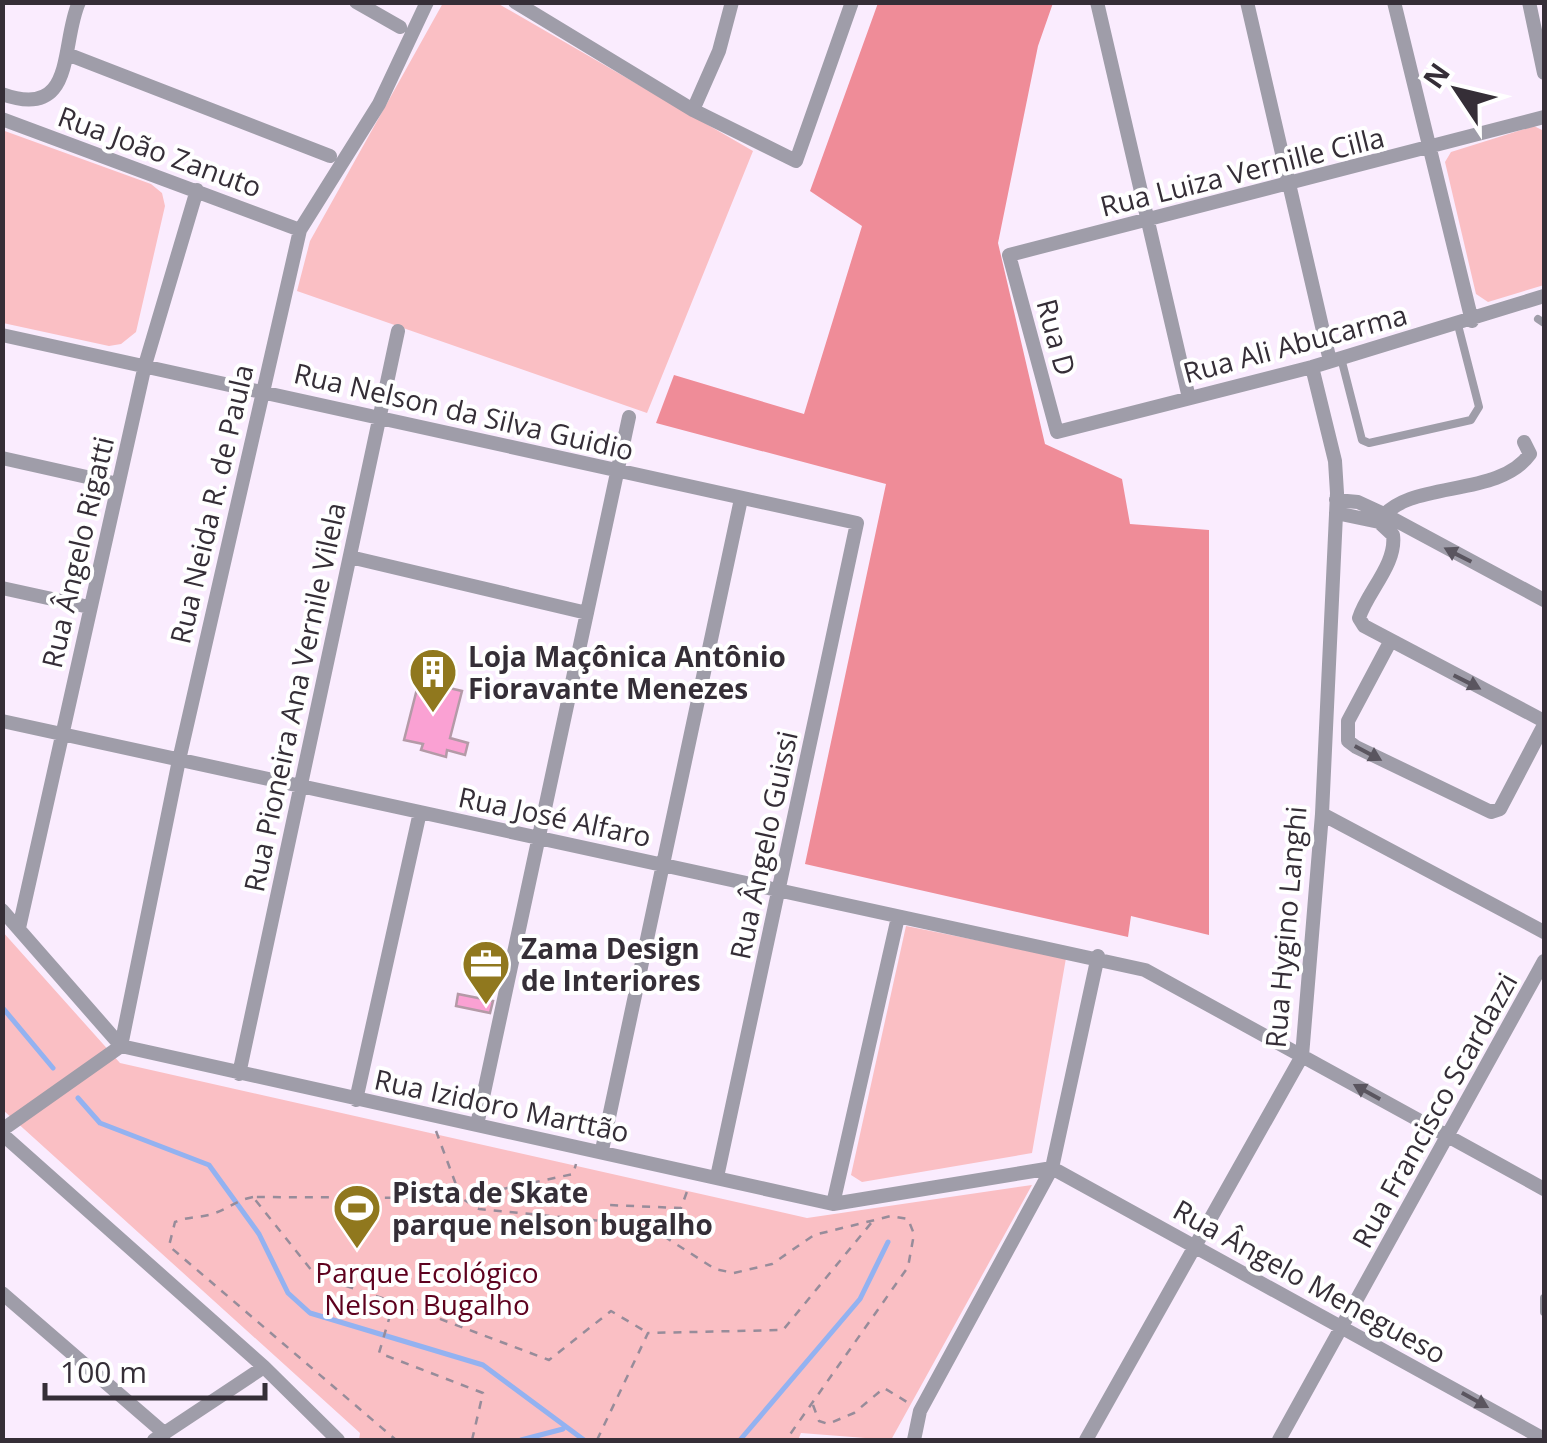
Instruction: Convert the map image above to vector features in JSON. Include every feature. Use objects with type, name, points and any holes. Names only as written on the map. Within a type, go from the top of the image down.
[{"type":"street","points":[[2,94],[30,100],[49,93],[62,77],[79,2]]},
{"type":"street","points":[[356,2],[400,28]]},
{"type":"street","name":"Rua Neida R. de Paula","points":[[121,1046],[179,760],[300,230],[379,104],[427,2]]},
{"type":"street","points":[[516,2],[692,110],[796,160],[852,2]]},
{"type":"street","points":[[692,110],[719,50],[732,2]]},
{"type":"street","points":[[1097,2],[1189,398]]},
{"type":"street","points":[[1247,2],[1335,359]]},
{"type":"street","points":[[1394,2],[1465,323]]},
{"type":"street","points":[[1528,2],[1544,74]]},
{"type":"street","points":[[67,54],[330,156]]},
{"type":"street","name":"Rua Luiza Vernille Cilla","points":[[1010,255],[1290,186],[1544,117]]},
{"type":"street","name":"Rua João Zanuto","points":[[2,119],[300,230]]},
{"type":"street","name":"Rua Ângelo Rigatti","points":[[19,928],[145,365],[197,190]]},
{"type":"street","name":"Rua D","points":[[1010,255],[1057,432]]},
{"type":"street","name":"Rua Ali Abucarma","points":[[1057,432],[1312,367],[1544,296]]},
{"type":"street","name":"Rua Pioneira Ana Vernile Vilela","points":[[239,1074],[398,331]]},
{"type":"street","name":"Rua Nelson da Silva Guidio","points":[[2,335],[857,523]]},
{"type":"street","name":"Rua Hygino Langhi","points":[[1086,1440],[1302,1056],[1322,814],[1336,507],[1335,461],[1312,367]]},
{"type":"street","points":[[477,1125],[629,417]]},
{"type":"street","points":[[1381,518],[1408,502],[1517,472],[1530,454],[1524,442]]},
{"type":"street","points":[[2,458],[118,484]]},
{"type":"street","points":[[602,1150],[741,499]]},
{"type":"street","points":[[1336,507],[1358,502],[1381,518],[1544,600]]},
{"type":"street","points":[[1381,518],[1394,545],[1359,618],[1390,642],[1544,723],[1500,809],[1491,812],[1348,741],[1348,721],[1390,642]]},
{"type":"street","name":"Rua Ângelo Guissi","points":[[716,1176],[857,523]]},
{"type":"street","points":[[350,557],[587,613]]},
{"type":"street","points":[[2,588],[90,607]]},
{"type":"street","name":"Rua José Alfaro","points":[[2,722],[898,918],[1098,956],[1146,970],[1544,1188]]},
{"type":"street","points":[[356,1100],[420,812]]},
{"type":"street","points":[[1322,814],[1544,932]]},
{"type":"street","points":[[2,910],[121,1046],[2,1132],[264,1367],[338,1440]]},
{"type":"street","points":[[833,1204],[898,918]]},
{"type":"street","points":[[914,1440],[920,1412],[1052,1168],[1098,956]]},
{"type":"street","name":"Rua Francisco Scardazzi","points":[[1279,1440],[1544,961]]},
{"type":"street","name":"Rua Izidoro Marttão","points":[[121,1046],[833,1204],[1052,1168]]},
{"type":"street","name":"Rua Ângelo Menegueso","points":[[1052,1168],[1540,1435]]},
{"type":"street","points":[[2,1293],[159,1437],[264,1367]]},
{"type":"lane","points":[[1335,359],[1362,440],[1369,443],[1471,420],[1479,407],[1465,323]]},
{"type":"lane","points":[[1544,1298],[1544,1312]]},
{"type":"path","points":[[431,1116],[461,1198],[479,1209],[602,1221],[662,1236],[715,1268],[734,1273],[772,1264],[814,1235],[891,1216],[908,1220],[914,1234],[908,1267],[786,1440]]},
{"type":"path","points":[[396,1440],[169,1246],[175,1222],[196,1213],[214,1214],[235,1200],[253,1197],[461,1198],[573,1174],[581,1146]]},
{"type":"path","points":[[602,1221],[608,1205],[680,1208],[694,1172]]},
{"type":"path","points":[[253,1197],[316,1276],[549,1360],[611,1312],[648,1333],[784,1330],[873,1221]]},
{"type":"path","points":[[394,1302],[379,1353],[483,1393],[472,1440]]},
{"type":"path","points":[[597,1440],[648,1333]]},
{"type":"path","points":[[813,1405],[819,1421],[828,1424],[854,1413],[884,1388],[920,1412]]},
{"type":"green space","points":[[443,3],[497,3],[753,151],[647,413],[297,291],[310,241]]},
{"type":"green space","points":[[1534,126],[1544,131],[1544,285],[1488,302],[1476,294],[1445,162],[1451,152]]},
{"type":"green space","points":[[2,130],[151,184],[162,193],[165,206],[136,332],[121,344],[109,346],[3,323]]},
{"type":"green space","points":[[906,926],[1066,958],[1032,1153],[862,1182],[851,1175]]},
{"type":"green space","name":"Parque Ecológico Nelson Bugalho","points":[[2,931],[120,1063],[807,1218],[1032,1185],[891,1440],[801,1433],[798,1440],[359,1440],[360,1433],[3,1110]]},
{"type":"shaded area","points":[[878,3],[1053,3],[1038,46],[998,243],[1045,444],[1122,479],[1130,524],[1209,530],[1209,935],[1131,916],[1128,937],[805,864],[886,484],[656,423],[674,375],[804,414],[862,226],[810,191]]},
{"type":"building","name":"Loja Maçônica Antônio Fioravante Menezes","points":[[419,681],[462,691],[450,738],[468,743],[465,755],[447,750],[446,757],[421,750],[423,744],[404,740]]},
{"type":"building","points":[[458,994],[493,1001],[490,1013],[456,1006]]},
{"type":"waterway","points":[[2,1007],[53,1068]]},
{"type":"waterway","points":[[78,1098],[100,1123],[209,1165],[259,1234],[288,1293],[310,1313],[483,1365],[584,1440]]},
{"type":"waterway","points":[[740,1440],[860,1299],[888,1242]]},
{"type":"waterway","points":[[521,1440],[563,1429]]},
{"type":"place","name":"Loja Maçônica Antônio Fioravante Menezes","points":[[433,714]]},
{"type":"place","name":"Zama Design de Interiores","points":[[486,1006]]},
{"type":"place","name":"Pista de Skate parque nelson bugalho","points":[[357,1250]]}]
